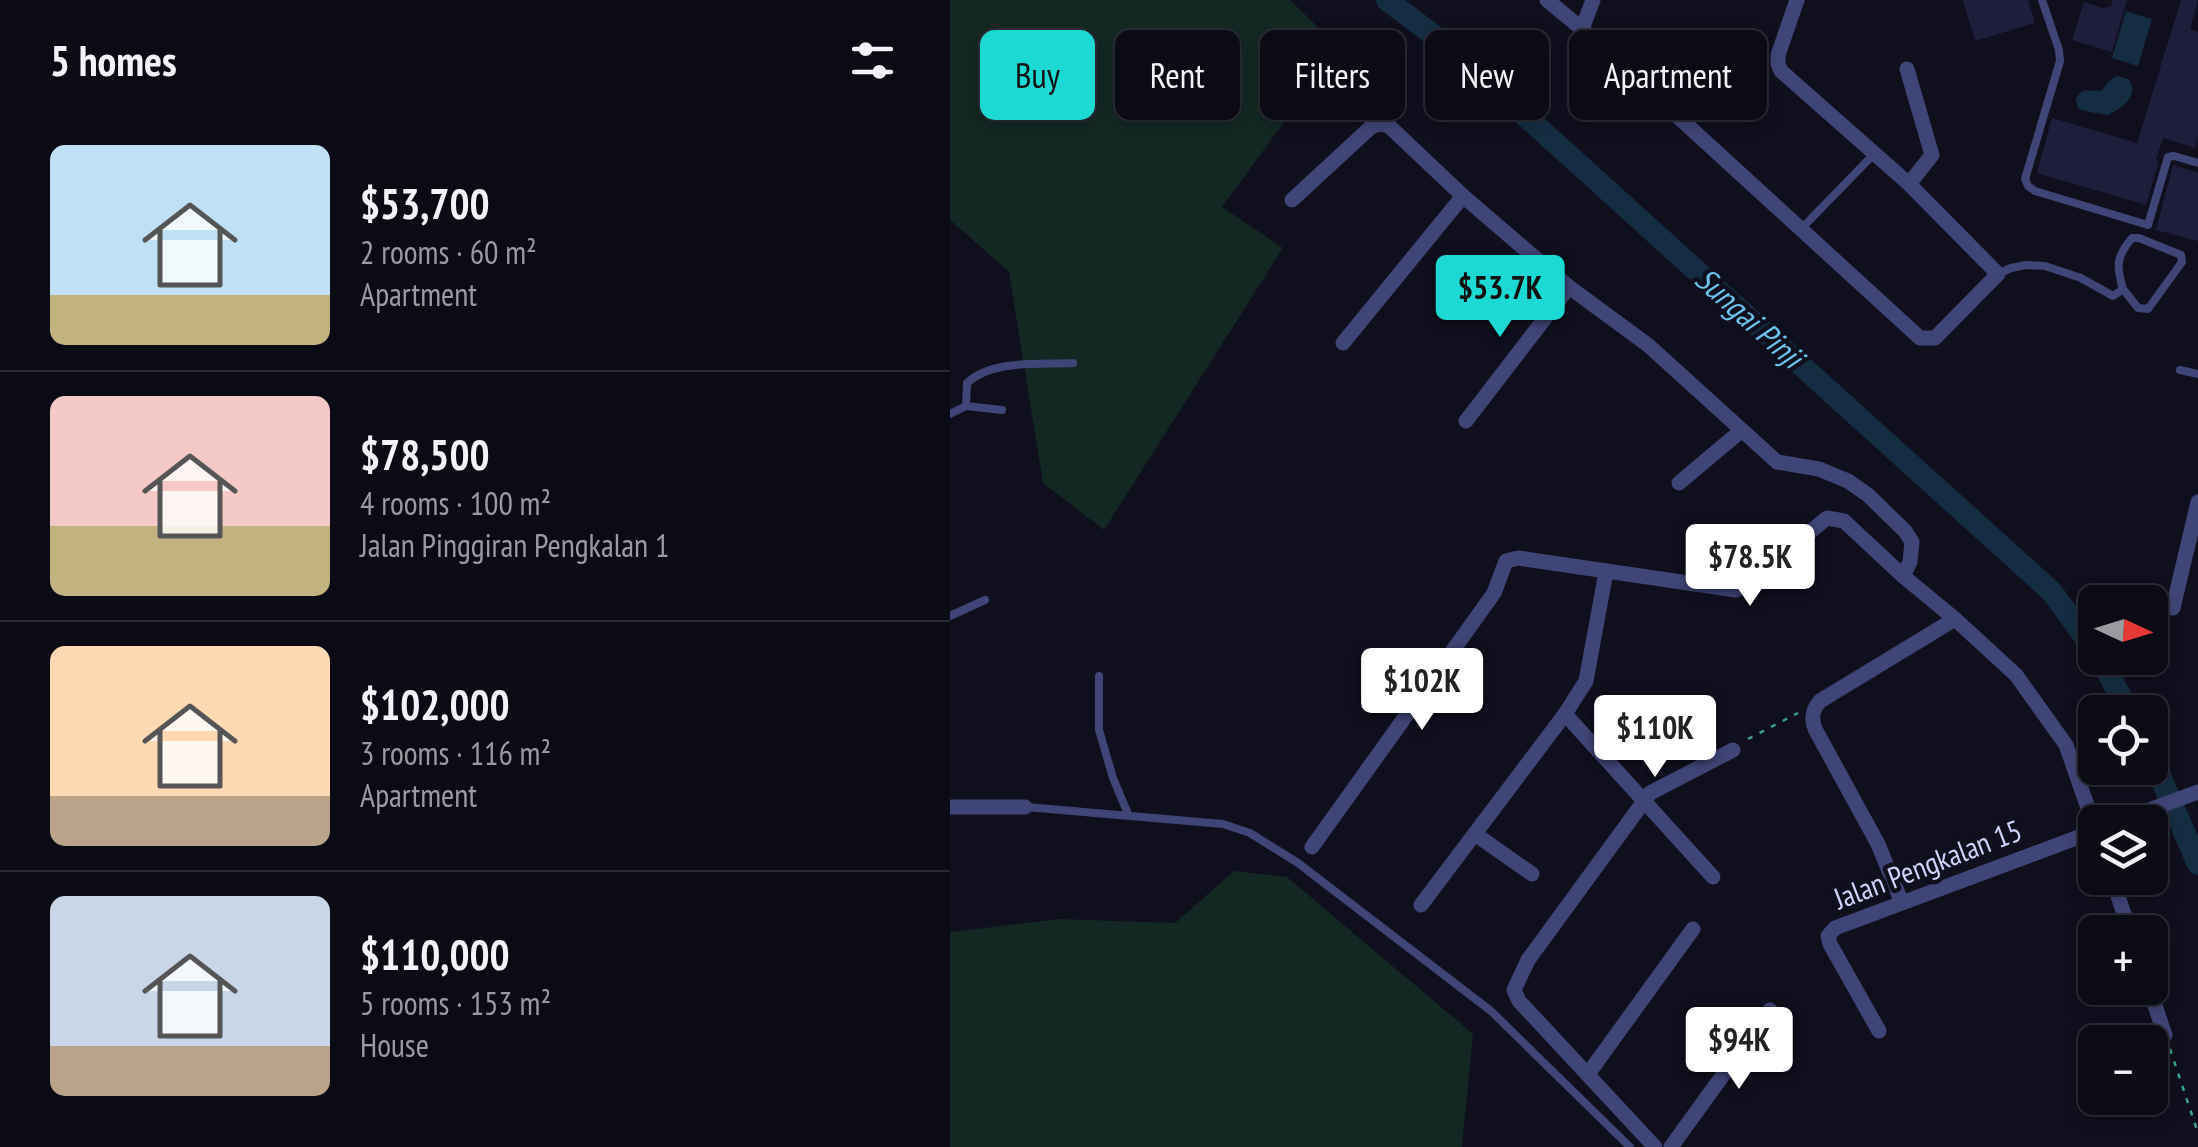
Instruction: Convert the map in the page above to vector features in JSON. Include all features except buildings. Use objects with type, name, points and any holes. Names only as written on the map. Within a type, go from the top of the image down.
[{"type":"street","points":[[1547,0],[1920,338],[1935,338],[1998,274],[1908,184],[1781,71],[1778,55],[1798,0]]},
{"type":"street","points":[[1582,29],[1593,0]]},
{"type":"street","points":[[1907,69],[1932,155],[1908,184]]},
{"type":"street","points":[[1292,200],[1371,127],[1389,126],[1463,196],[1569,287],[1648,345],[1777,462],[1819,469],[1868,495],[1912,542],[1910,562],[1903,576]]},
{"type":"street","points":[[1342,342],[1463,196]]},
{"type":"street","points":[[1466,421],[1569,287]]},
{"type":"street","points":[[1679,483],[1742,430]]},
{"type":"street","points":[[2172,608],[2198,502]]},
{"type":"street","points":[[1312,846],[1494,592],[1506,561],[1518,558],[1736,590],[1827,518],[1834,517],[1844,520],[2016,676],[2066,746],[2087,805]]},
{"type":"street","points":[[1422,905],[1565,714],[1586,680],[1606,572]]},
{"type":"street","points":[[1902,903],[1878,844],[1814,729],[1813,711],[1820,701],[1955,619]]},
{"type":"street","points":[[1565,714],[1713,876]]},
{"type":"street","points":[[1655,1147],[1519,1001],[1514,990],[1528,960],[1650,793],[1733,750]]},
{"type":"street","points":[[2162,805],[2198,792]]},
{"type":"street","points":[[950,807],[1026,808]]},
{"type":"street","points":[[1475,834],[1532,874]]},
{"type":"street","name":"Jalan Pengkalan 15","points":[[1879,1031],[1830,944],[1828,936],[1834,928],[2078,836]]},
{"type":"street","points":[[1588,1074],[1693,929]]},
{"type":"street","points":[[1671,1147],[1770,1010]]},
{"type":"lane","points":[[2042,0],[2060,61],[2025,179],[2028,186],[2148,225],[2168,157],[2198,163]]},
{"type":"lane","points":[[1802,228],[1874,154]]},
{"type":"lane","points":[[2132,238],[2181,256],[2182,262],[2148,309],[2138,308],[2124,290],[2117,268],[2132,238]]},
{"type":"lane","points":[[1998,274],[2026,265],[2045,266],[2098,286],[2110,296],[2124,290]]},
{"type":"lane","points":[[966,406],[968,383],[976,375],[994,368],[1073,364]]},
{"type":"lane","points":[[2180,370],[2198,374]]},
{"type":"lane","points":[[950,414],[966,406],[1002,410]]},
{"type":"lane","points":[[950,616],[985,600]]},
{"type":"lane","points":[[1098,676],[1099,730],[1128,814]]},
{"type":"lane","points":[[1026,808],[1222,824],[1250,833],[1298,863],[1491,1011],[1630,1147]]},
{"type":"path","points":[[1748,739],[1804,710],[1813,711]]},
{"type":"path","points":[[2168,1042],[2198,1133]]},
{"type":"green space","points":[[950,0],[1290,0],[1321,30],[1260,30],[1260,120],[1286,120],[1222,207],[1283,248],[1104,530],[1043,483],[1009,272],[950,220]]},
{"type":"green space","points":[[1234,871],[1287,877],[1473,1034],[1462,1147],[950,1147],[950,932],[1060,919],[1175,923]]},
{"type":"water","points":[[2126,11],[2152,19],[2138,66],[2112,58]]},
{"type":"water","points":[[2117,76],[2128,79],[2131,85],[2131,96],[2124,105],[2108,115],[2078,108],[2076,99],[2081,92],[2102,90]]},
{"type":"waterway","name":"Sungai Pinji","points":[[1387,0],[1449,47],[2052,592],[2078,628]]},
{"type":"waterway","name":"Sungai Pinji","points":[[2109,675],[2120,695]]},
{"type":"waterway","name":"Sungai Pinji","points":[[2164,785],[2198,864]]}]
